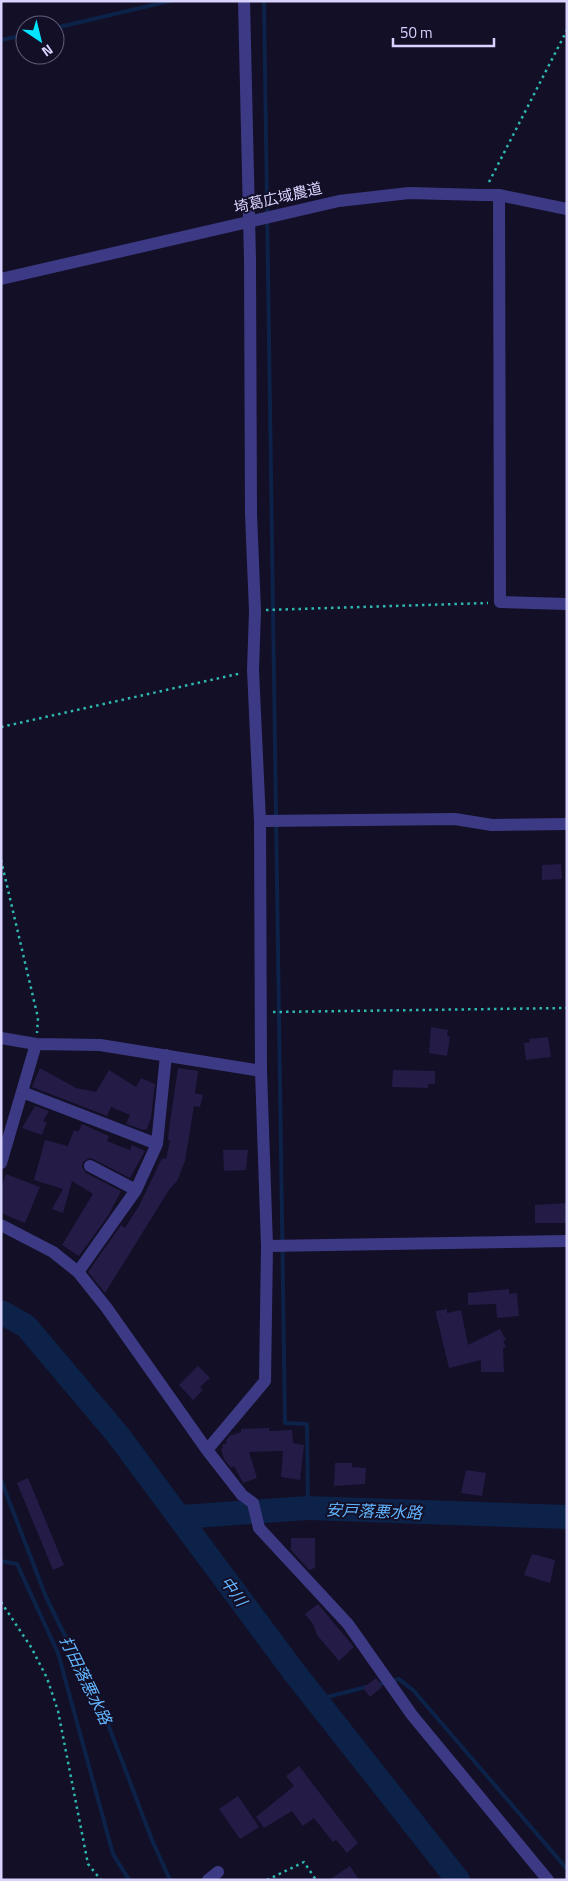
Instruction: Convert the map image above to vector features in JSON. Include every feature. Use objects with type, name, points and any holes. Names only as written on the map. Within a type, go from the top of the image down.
[{"type":"street","points":[[207,1450],[265,1381],[267,1246],[261,1071],[260,822],[253,670],[254,611],[251,514],[249,222],[244,1]]},
{"type":"street","name":"埼葛広域農道","points":[[1,279],[339,201],[409,193],[482,195],[499,196],[567,209]]},
{"type":"street","points":[[499,196],[500,602],[567,604]]},
{"type":"street","points":[[260,822],[455,820],[492,825],[567,824]]},
{"type":"street","points":[[1,1038],[36,1044],[100,1046],[261,1071]]},
{"type":"street","points":[[1,1163],[36,1044]]},
{"type":"street","points":[[78,1272],[136,1190],[157,1144],[166,1055]]},
{"type":"street","points":[[22,1092],[157,1144]]},
{"type":"street","points":[[90,1166],[136,1190]]},
{"type":"street","points":[[1,1226],[53,1252],[78,1272],[106,1307],[207,1450],[242,1495],[253,1503],[259,1528],[348,1624],[412,1715],[548,1880]]},
{"type":"street","points":[[267,1246],[567,1241]]},
{"type":"path","points":[[482,195],[567,30]]},
{"type":"path","points":[[254,611],[500,602]]},
{"type":"path","points":[[1,727],[253,670]]},
{"type":"path","points":[[1,860],[38,1018],[36,1044]]},
{"type":"path","points":[[261,1012],[567,1008]]},
{"type":"path","points":[[1,1602],[31,1647],[47,1678],[58,1710],[88,1864],[101,1880]]},
{"type":"path","points":[[267,1880],[304,1862],[316,1880]]},
{"type":"building","points":[[561,864],[562,879],[542,880],[542,865]]},
{"type":"building","points":[[431,1027],[448,1030],[447,1036],[450,1037],[447,1056],[429,1053]]},
{"type":"building","points":[[548,1037],[551,1057],[526,1060],[524,1043],[530,1042],[529,1039]]},
{"type":"building","points":[[40,1068],[76,1088],[96,1092],[109,1070],[136,1087],[141,1078],[155,1084],[151,1118],[147,1129],[144,1130],[126,1124],[130,1115],[111,1107],[107,1116],[32,1087]]},
{"type":"building","points":[[178,1068],[198,1071],[195,1093],[203,1095],[200,1107],[194,1106],[185,1161],[177,1181],[169,1190],[105,1293],[88,1272],[121,1225],[125,1228],[139,1206],[162,1158],[166,1159],[170,1141],[168,1140],[169,1129]]},
{"type":"building","points":[[393,1070],[435,1071],[435,1084],[428,1084],[428,1088],[392,1087]]},
{"type":"building","points":[[35,1106],[49,1111],[43,1121],[47,1122],[42,1135],[22,1128]]},
{"type":"building","points":[[82,1124],[109,1136],[107,1141],[130,1150],[132,1145],[145,1151],[130,1178],[93,1159],[89,1158],[83,1162],[82,1167],[86,1173],[121,1191],[108,1216],[79,1256],[62,1245],[93,1194],[72,1181],[63,1213],[52,1209],[63,1189],[34,1180],[45,1140],[68,1146],[74,1130],[78,1132]]},
{"type":"building","points":[[223,1150],[248,1150],[246,1170],[224,1171]]},
{"type":"building","points":[[6,1174],[40,1187],[25,1223],[1,1213],[1,1189]]},
{"type":"building","points":[[567,1203],[567,1223],[535,1223],[535,1205]]},
{"type":"building","points":[[509,1289],[509,1294],[517,1293],[519,1316],[497,1318],[496,1304],[468,1305],[468,1293]]},
{"type":"building","points":[[447,1309],[447,1313],[461,1310],[468,1345],[500,1329],[506,1340],[503,1341],[506,1347],[503,1348],[504,1372],[481,1372],[481,1360],[449,1368],[436,1314],[436,1311]]},
{"type":"building","points":[[198,1366],[210,1378],[200,1387],[203,1390],[193,1400],[179,1385]]},
{"type":"building","points":[[269,1428],[269,1431],[292,1430],[293,1443],[304,1445],[300,1480],[281,1477],[283,1451],[249,1452],[257,1478],[243,1483],[234,1466],[231,1468],[224,1459],[221,1449],[223,1448],[222,1445],[227,1443],[226,1441],[229,1436],[241,1432],[241,1429]]},
{"type":"building","points":[[335,1463],[352,1463],[352,1467],[366,1468],[365,1484],[334,1486]]},
{"type":"building","points":[[466,1470],[486,1473],[482,1496],[461,1493]]},
{"type":"building","points":[[28,1478],[64,1565],[53,1570],[17,1483]]},
{"type":"building","points":[[291,1538],[315,1538],[315,1568],[309,1570],[291,1550]]},
{"type":"building","points":[[532,1554],[555,1560],[550,1583],[524,1575]]},
{"type":"building","points":[[318,1604],[354,1647],[339,1661],[317,1635],[313,1624],[305,1614]]},
{"type":"building","points":[[376,1678],[382,1687],[370,1697],[363,1688]]},
{"type":"building","points":[[299,1766],[358,1843],[347,1853],[336,1840],[333,1842],[314,1818],[303,1826],[292,1811],[264,1828],[256,1817],[294,1786],[286,1776]]},
{"type":"building","points":[[238,1796],[259,1827],[240,1839],[219,1809]]},
{"type":"building","points":[[350,1866],[359,1880],[329,1880]]},
{"type":"waterway","points":[[65,26],[170,1]]},
{"type":"waterway","points":[[264,1],[285,1423],[307,1424],[308,1508]]},
{"type":"waterway","points":[[1,40],[15,37]]},
{"type":"waterway","name":"中川","points":[[1,1312],[26,1326],[118,1435],[294,1672],[458,1880]]},
{"type":"waterway","name":"打田落悪水路","points":[[1,1480],[46,1597],[108,1724],[152,1840],[170,1880]]},
{"type":"waterway","name":"安戸落悪水路","points":[[181,1517],[308,1508],[567,1517]]},
{"type":"waterway","points":[[1,1561],[17,1564],[58,1653],[113,1854],[129,1880]]},
{"type":"waterway","points":[[376,1685],[399,1679],[413,1690],[567,1869]]},
{"type":"waterway","points":[[316,1700],[366,1687]]}]
